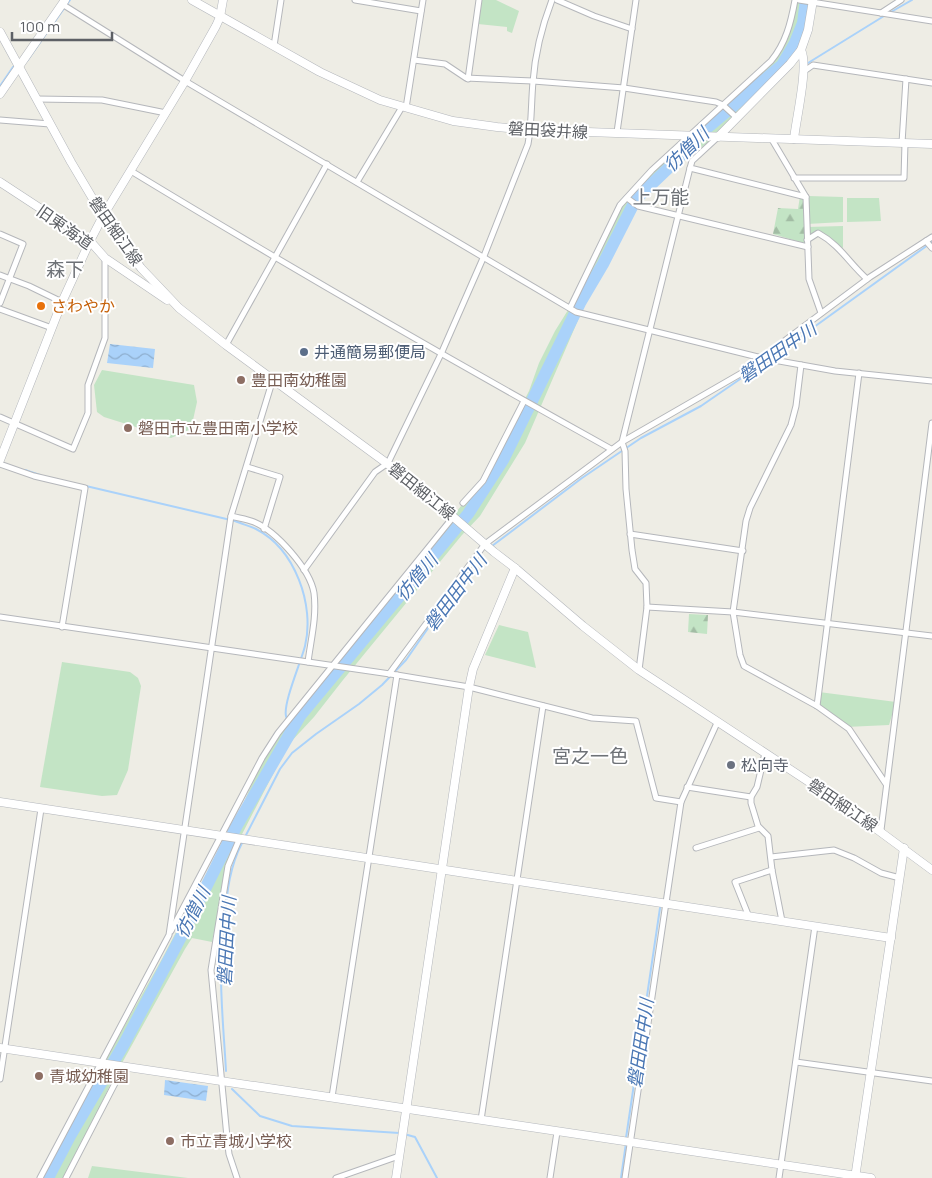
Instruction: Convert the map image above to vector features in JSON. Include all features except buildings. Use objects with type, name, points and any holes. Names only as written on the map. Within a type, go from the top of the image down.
[{"type":"street","name":"磐田袋井線","points":[[192,0],[339,82],[404,107],[453,121],[497,128],[530,130],[932,144]]},
{"type":"street","points":[[0,460],[62,302],[90,241],[103,216],[185,81],[220,17],[223,0]]},
{"type":"street","points":[[274,46],[280,0]]},
{"type":"street","points":[[355,0],[421,11]]},
{"type":"street","points":[[357,182],[404,107],[414,60],[423,0]]},
{"type":"street","points":[[468,78],[479,0]]},
{"type":"street","points":[[304,570],[375,472],[388,463],[441,354],[484,256],[528,144],[536,53],[552,0]]},
{"type":"street","points":[[557,0],[594,16],[632,29]]},
{"type":"street","points":[[617,132],[636,0]]},
{"type":"street","points":[[570,308],[620,205],[652,170],[779,52],[791,24],[797,0],[932,21]]},
{"type":"street","points":[[881,13],[901,0]]},
{"type":"street","points":[[639,670],[647,607],[646,583],[635,569],[622,442],[690,168],[692,161],[714,137],[737,118],[790,64],[800,50],[808,30],[813,1]]},
{"type":"street","points":[[0,94],[63,2],[185,81],[576,312],[650,332],[762,358],[859,373],[932,381]]},
{"type":"street","name":"磐田細江線","points":[[0,32],[70,162],[103,216],[141,268],[179,308],[226,345],[388,463],[454,516],[484,544],[583,626],[639,670],[881,830],[932,870]]},
{"type":"street","points":[[794,139],[803,72],[804,56],[800,50]]},
{"type":"street","points":[[414,60],[445,64],[468,78],[624,88],[716,102],[723,105],[737,118]]},
{"type":"street","points":[[803,72],[813,65],[932,82]]},
{"type":"street","points":[[794,178],[904,178],[903,143],[906,79]]},
{"type":"street","points":[[37,99],[102,100],[166,112]]},
{"type":"street","points":[[0,120],[50,124]]},
{"type":"street","points":[[771,138],[806,197],[809,279],[821,313]]},
{"type":"street","points":[[226,345],[327,164]]},
{"type":"street","points":[[690,168],[806,197]]},
{"type":"street","points":[[131,171],[275,258],[611,449]]},
{"type":"street","name":"旧東海道","points":[[0,182],[90,241],[105,258],[179,308]]},
{"type":"street","points":[[627,198],[638,206],[808,247]]},
{"type":"street","points":[[807,240],[818,233],[831,240],[854,267],[868,279]]},
{"type":"street","points":[[0,234],[23,244],[0,302]]},
{"type":"street","points":[[389,674],[484,544],[611,449],[740,374],[868,279],[932,237]]},
{"type":"street","points":[[926,241],[932,248]]},
{"type":"street","points":[[0,417],[73,449],[88,413],[88,386],[105,338],[105,258]]},
{"type":"street","points":[[0,275],[62,302]]},
{"type":"street","points":[[0,309],[52,328]]},
{"type":"street","points":[[801,365],[796,406],[791,425],[750,508],[746,521],[733,612],[740,655],[744,666],[817,706],[849,729],[886,784]]},
{"type":"street","points":[[817,706],[859,373]]},
{"type":"street","points":[[169,935],[231,516],[273,379]]},
{"type":"street","points":[[463,504],[483,481],[524,401]]},
{"type":"street","points":[[881,830],[905,633],[929,472],[932,423]]},
{"type":"street","points":[[0,464],[34,476],[85,488],[62,627]]},
{"type":"street","points":[[247,467],[280,477],[264,529]]},
{"type":"street","points":[[231,516],[254,522],[280,540],[304,570],[314,591],[315,616],[308,662]]},
{"type":"street","points":[[40,1178],[70,1117],[101,1063],[262,758],[278,734],[454,516]]},
{"type":"street","points":[[630,534],[742,552]]},
{"type":"street","points":[[396,1178],[469,687],[473,669],[515,568]]},
{"type":"street","points":[[647,607],[733,612],[932,636]]},
{"type":"street","points":[[0,617],[397,675],[469,687],[592,718],[636,721],[656,798],[681,802]]},
{"type":"street","points":[[332,1097],[397,675]]},
{"type":"street","points":[[481,1120],[543,706]]},
{"type":"street","points":[[625,1178],[681,802],[717,723]]},
{"type":"street","points":[[765,754],[757,787],[751,797],[751,803],[759,828],[768,836],[772,870],[782,921]]},
{"type":"street","points":[[687,788],[751,797]]},
{"type":"street","points":[[0,802],[369,860],[891,938]]},
{"type":"street","points":[[0,1079],[2,1049],[41,809]]},
{"type":"street","points":[[696,848],[759,828]]},
{"type":"street","points":[[237,1178],[227,1138],[211,970],[228,866],[239,840]]},
{"type":"street","points":[[856,1177],[904,848]]},
{"type":"street","points":[[771,857],[834,850],[854,858],[881,873],[900,878]]},
{"type":"street","points":[[749,917],[735,882],[772,870]]},
{"type":"street","points":[[779,1178],[815,926]]},
{"type":"street","points":[[2,1049],[871,1178]]},
{"type":"street","points":[[796,1062],[932,1081]]},
{"type":"street","points":[[66,1178],[124,1066]]},
{"type":"street","points":[[550,1178],[556,1132]]},
{"type":"street","points":[[336,1178],[399,1156]]},
{"type":"green space","points":[[481,0],[496,0],[519,11],[512,33],[507,31],[507,27],[478,24]]},
{"type":"green space","points":[[795,0],[813,0],[801,50],[738,116],[701,148],[648,188],[605,258],[598,279],[582,311],[525,443],[480,516],[462,535],[314,717],[288,745],[239,840],[228,866],[212,942],[192,938],[185,949],[111,1083],[66,1178],[40,1178],[87,1088],[163,957],[244,802],[266,752],[465,501],[483,481],[529,391],[539,363],[555,331],[573,302],[620,205],[629,199],[668,156],[761,71],[785,39]]},
{"type":"green space","points":[[800,196],[806,197],[807,243],[773,234],[778,208],[798,209]]},
{"type":"green space","points":[[808,196],[843,197],[843,222],[807,224]]},
{"type":"green space","points":[[847,198],[879,198],[881,221],[847,222]]},
{"type":"green space","points":[[843,226],[843,248],[818,233],[807,237],[807,227]]},
{"type":"green space","points":[[102,370],[194,385],[197,402],[191,429],[171,438],[104,417],[97,412],[94,385]]},
{"type":"green space","points":[[689,614],[708,615],[707,634],[688,632]]},
{"type":"green space","points":[[499,625],[528,632],[536,668],[485,655]]},
{"type":"green space","points":[[62,662],[130,672],[138,678],[141,686],[128,770],[117,795],[102,796],[40,787]]},
{"type":"green space","points":[[819,692],[896,702],[889,725],[846,727],[817,706]]},
{"type":"green space","points":[[92,1166],[188,1178],[88,1178]]},
{"type":"water","points":[[110,344],[155,349],[153,368],[107,363]]},
{"type":"water","points":[[165,1080],[208,1086],[206,1101],[164,1095]]},
{"type":"waterway","points":[[27,61],[70,0]]},
{"type":"waterway","name":"彷僧川","points":[[48,1178],[70,1136],[124,1044],[183,933],[236,827],[300,716],[468,514],[503,460],[580,303],[603,264],[636,199],[678,159],[694,139],[782,65],[795,43],[803,23],[806,0]]},
{"type":"waterway","points":[[891,12],[912,0]]},
{"type":"waterway","points":[[805,64],[884,16]]},
{"type":"waterway","points":[[0,86],[13,67],[16,66]]},
{"type":"waterway","name":"磐田田中川","points":[[492,546],[582,478],[641,438],[701,406],[932,242]]},
{"type":"waterway","points":[[25,470],[40,475]]},
{"type":"waterway","points":[[86,486],[235,521],[256,529],[270,538],[282,550],[299,580],[307,613],[305,646],[286,710],[287,720],[293,730]]},
{"type":"waterway","name":"磐田田中川","points":[[244,839],[280,769],[292,753],[382,685],[406,660],[451,595]]},
{"type":"waterway","name":"磐田田中川","points":[[226,1071],[221,988],[221,949],[230,879],[242,843]]},
{"type":"waterway","name":"磐田田中川","points":[[626,1138],[660,908]]},
{"type":"waterway","name":"磐田田中川","points":[[232,1089],[260,1116],[292,1126],[399,1133]]},
{"type":"waterway","name":"磐田田中川","points":[[404,1134],[415,1137],[437,1178]]},
{"type":"waterway","name":"磐田田中川","points":[[621,1178],[626,1143]]},
{"type":"place","name":"さわやか","points":[[41,306]]},
{"type":"place","name":"井通簡易郵便局","points":[[304,352]]},
{"type":"place","name":"豊田南幼稚園","points":[[241,380]]},
{"type":"place","name":"磐田市立豊田南小学校","points":[[128,428]]},
{"type":"place","name":"松向寺","points":[[731,765]]},
{"type":"place","name":"青城幼稚園","points":[[39,1076]]},
{"type":"place","name":"市立青城小学校","points":[[170,1141]]},
{"type":"district","name":"上万能","points":[[661,197]]},
{"type":"district","name":"森下","points":[[65,269]]},
{"type":"district","name":"宮之一色","points":[[590,756]]}]
